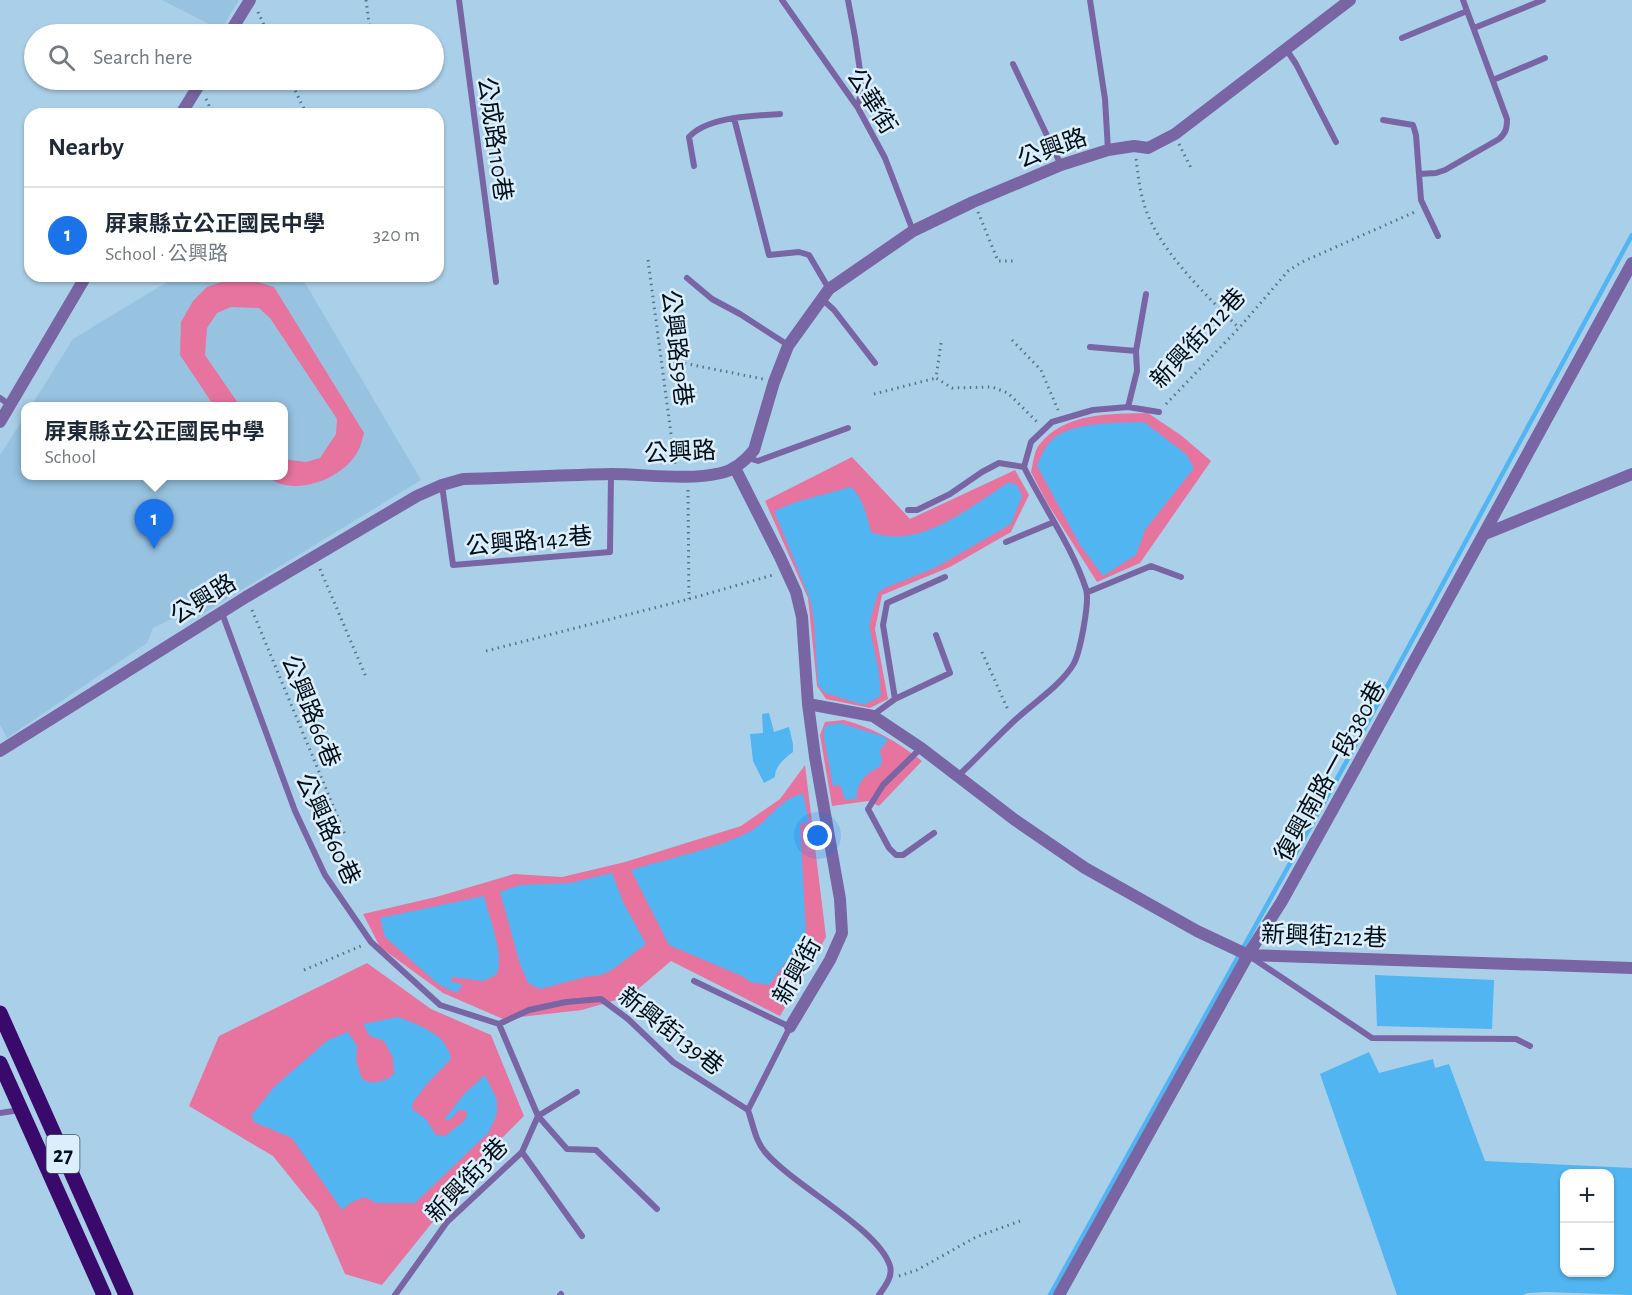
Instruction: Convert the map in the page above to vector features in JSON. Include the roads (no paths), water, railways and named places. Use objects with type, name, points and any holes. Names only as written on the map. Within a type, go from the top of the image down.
[{"type":"main road","name":"27","points":[[0,1013],[126,1295]]},
{"type":"main road","name":"27","points":[[0,1062],[104,1295]]},
{"type":"street","name":"公興路","points":[[0,750],[246,597],[417,496],[442,485],[463,479],[611,474],[683,476],[721,473],[735,468],[754,450],[774,382],[788,346],[826,294],[913,231],[973,202],[1061,165],[1108,150],[1134,146],[1148,148],[1175,134],[1350,0]]},
{"type":"street","points":[[237,24],[253,4]]},
{"type":"street","points":[[185,108],[196,90]]},
{"type":"street","name":"復興南路一段380巷","points":[[1059,1295],[1248,954],[1298,871],[1632,263]]},
{"type":"street","points":[[0,422],[5,401],[82,282]]},
{"type":"street","name":"新興街","points":[[735,468],[796,592],[802,617],[808,704],[815,757],[840,899],[842,933],[830,960],[790,1027]]},
{"type":"street","points":[[1485,534],[1632,474]]},
{"type":"street","name":"新興街212巷","points":[[808,704],[873,716],[921,748],[1015,820],[1085,868],[1197,931],[1248,954],[1632,968]]},
{"type":"lane","name":"公成路110巷","points":[[459,0],[496,282]]},
{"type":"lane","name":"公華街","points":[[782,0],[858,108],[885,158],[913,231]]},
{"type":"lane","points":[[848,0],[862,84],[858,108]]},
{"type":"lane","points":[[1090,0],[1105,99],[1108,150]]},
{"type":"lane","points":[[1419,174],[1445,170],[1504,135],[1507,128],[1507,119],[1463,0]]},
{"type":"lane","points":[[1474,28],[1543,0]]},
{"type":"lane","points":[[1402,38],[1467,11]]},
{"type":"lane","points":[[1286,49],[1336,142]]},
{"type":"lane","points":[[1493,80],[1545,58]]},
{"type":"lane","points":[[1013,64],[1061,165]]},
{"type":"lane","points":[[694,166],[689,137],[695,131],[734,118],[780,114]]},
{"type":"lane","points":[[734,118],[769,255],[799,252],[809,255],[834,310],[875,363]]},
{"type":"lane","points":[[1383,120],[1413,125],[1416,135],[1421,200],[1438,236]]},
{"type":"lane","points":[[687,278],[712,299],[740,314],[788,346]]},
{"type":"lane","points":[[1128,406],[1137,371],[1136,351],[1146,294]]},
{"type":"lane","points":[[1090,347],[1136,351]]},
{"type":"lane","name":"新興街212巷","points":[[1024,467],[1031,442],[1052,422],[1093,411],[1128,406],[1159,412]]},
{"type":"lane","points":[[747,458],[758,461],[848,428]]},
{"type":"lane","points":[[908,510],[917,510],[950,494],[999,463],[1024,467],[1075,561],[1088,592],[1083,631],[1074,664],[958,776]]},
{"type":"lane","name":"公興路142巷","points":[[442,485],[453,565],[610,552],[611,474]]},
{"type":"lane","points":[[1006,542],[1054,522]]},
{"type":"lane","points":[[1088,592],[1151,566],[1181,577]]},
{"type":"lane","points":[[895,699],[883,625],[887,603],[945,577]]},
{"type":"lane","name":"公興路60巷","points":[[222,613],[295,811],[325,875],[370,942],[441,1005],[499,1024]]},
{"type":"lane","points":[[873,716],[895,699],[950,673],[936,635]]},
{"type":"lane","points":[[921,748],[883,785],[868,809],[889,848],[896,855],[903,855],[934,833]]},
{"type":"lane","points":[[1248,954],[1372,1038],[1516,1039],[1530,1046]]},
{"type":"lane","points":[[694,981],[790,1027]]},
{"type":"lane","name":"新興街139巷","points":[[499,1024],[529,1010],[566,1002],[601,999],[628,1019],[673,1062],[748,1110]]},
{"type":"lane","points":[[499,1024],[538,1116],[567,1149],[596,1150],[657,1209]]},
{"type":"lane","name":"新興街","points":[[748,1110],[790,1027]]},
{"type":"lane","points":[[538,1116],[578,1092]]},
{"type":"lane","points":[[0,1113],[21,1110]]},
{"type":"lane","points":[[748,1110],[755,1135],[764,1151],[789,1176],[861,1228],[878,1246],[891,1268],[889,1280],[879,1295]]},
{"type":"lane","name":"新興街3巷","points":[[395,1295],[447,1222],[522,1152],[538,1116]]},
{"type":"lane","points":[[522,1152],[582,1236]]},
{"type":"water","points":[[1144,422],[1186,454],[1194,468],[1145,530],[1136,555],[1103,576],[1080,545],[1037,466],[1049,444],[1059,434],[1095,424]]},
{"type":"water","points":[[1009,482],[1017,485],[1022,496],[1011,524],[935,568],[878,593],[869,625],[879,672],[881,696],[864,705],[825,693],[818,685],[810,599],[774,511],[796,502],[851,487],[862,502],[871,532],[889,536],[907,536],[944,523]]},
{"type":"water","points":[[769,713],[774,732],[789,727],[793,752],[779,766],[775,777],[764,783],[753,761],[750,734],[763,733],[762,714]]},
{"type":"water","points":[[840,723],[888,740],[880,750],[882,761],[880,767],[863,779],[858,788],[857,799],[845,800],[840,785],[833,786],[824,728]]},
{"type":"water","points":[[803,794],[809,822],[800,824],[806,935],[769,985],[750,982],[744,977],[669,945],[631,870],[738,837],[758,826],[788,800]]},
{"type":"water","points":[[612,873],[623,902],[646,944],[612,970],[601,975],[540,989],[528,983],[520,964],[500,892],[520,885],[570,883]]},
{"type":"water","points":[[484,896],[499,956],[497,974],[484,981],[452,977],[450,981],[463,985],[456,993],[438,984],[385,937],[380,918]]},
{"type":"water","points":[[1375,975],[1494,980],[1492,1029],[1377,1026]]},
{"type":"water","points":[[398,1017],[415,1023],[438,1037],[444,1043],[451,1059],[426,1085],[412,1104],[412,1109],[426,1119],[436,1135],[445,1136],[464,1121],[467,1115],[465,1110],[459,1110],[450,1120],[444,1120],[464,1094],[485,1075],[497,1100],[497,1114],[489,1132],[415,1203],[376,1203],[365,1197],[350,1203],[342,1210],[292,1138],[254,1122],[251,1116],[274,1087],[328,1040],[348,1032],[357,1046],[356,1061],[362,1079],[374,1082],[390,1077],[394,1074],[393,1058],[384,1041],[370,1036],[363,1024]]},
{"type":"water","points":[[1369,1052],[1379,1073],[1433,1059],[1435,1068],[1449,1064],[1485,1161],[1632,1168],[1632,1295],[1546,1292],[1523,1295],[1397,1295],[1320,1074]]},
{"type":"waterway","points":[[1050,1295],[1332,788],[1632,235]]},
{"type":"place","name":"屏東縣立公正國民中學","points":[[154,549]]}]
